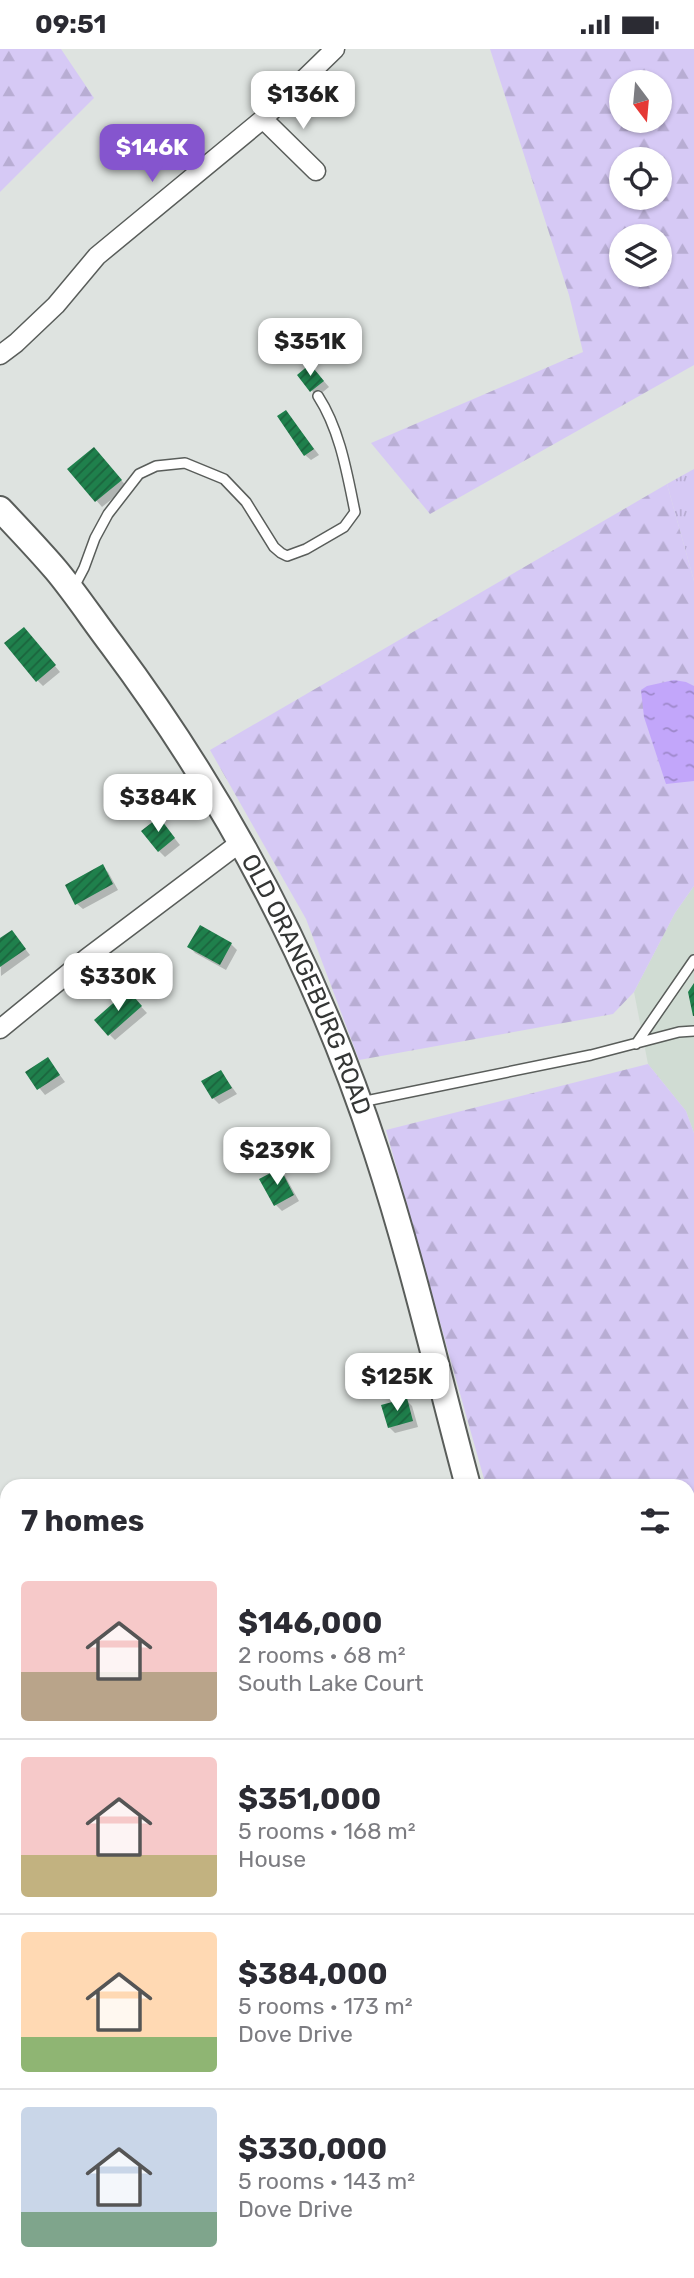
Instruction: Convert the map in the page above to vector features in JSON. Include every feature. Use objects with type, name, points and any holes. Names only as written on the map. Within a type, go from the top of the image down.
[{"type":"street","points":[[0,355],[16,344],[56,305],[97,256],[263,119],[335,49]]},
{"type":"street","points":[[263,119],[316,171]]},
{"type":"street","name":"OLD ORANGEBURG ROAD","points":[[0,509],[57,571],[149,697],[240,842],[310,979],[360,1102],[391,1201],[466,1479]]},
{"type":"street","points":[[0,1029],[86,958],[240,842]]},
{"type":"lane","points":[[72,591],[108,514],[139,474],[156,465],[186,463],[225,479],[246,502],[274,547],[287,556],[306,549],[344,527],[355,512],[332,421],[318,396]]},
{"type":"lane","points":[[636,1044],[694,960]]},
{"type":"lane","points":[[360,1102],[591,1055],[679,1032],[694,1031]]},
{"type":"shaded area","points":[[694,886],[694,1133],[686,1111],[648,1064],[634,992],[675,913]]},
{"type":"green space","points":[[0,49],[61,49],[94,98],[0,192]]},
{"type":"green space","points":[[490,49],[694,49],[694,365],[430,514],[371,443],[583,352],[569,295]]},
{"type":"green space","points":[[694,469],[694,581],[667,484]]},
{"type":"green space","points":[[667,484],[694,581],[694,886],[675,913],[634,992],[613,1014],[359,1060],[306,919],[210,750]]},
{"type":"green space","points":[[648,1064],[686,1111],[694,1133],[694,1479],[484,1479],[386,1130]]},
{"type":"water","points":[[674,680],[694,686],[694,781],[666,784],[644,717],[641,690]]},
{"type":"building","points":[[310,364],[324,381],[310,392],[297,375]]},
{"type":"building","points":[[286,410],[314,449],[304,456],[277,416]]},
{"type":"building","points":[[94,447],[122,480],[95,502],[67,469]]},
{"type":"building","points":[[24,627],[56,665],[36,682],[4,643]]},
{"type":"building","points":[[159,817],[175,838],[158,852],[141,831]]},
{"type":"building","points":[[103,864],[113,884],[75,905],[65,885]]},
{"type":"building","points":[[200,925],[232,943],[220,965],[187,947]]},
{"type":"building","points":[[12,930],[26,949],[0,967],[0,938]]},
{"type":"building","points":[[694,983],[694,1016],[693,1016],[688,992]]},
{"type":"building","points":[[128,990],[142,1006],[108,1036],[94,1020]]},
{"type":"building","points":[[48,1057],[60,1075],[37,1090],[25,1072]]},
{"type":"building","points":[[221,1070],[232,1088],[212,1099],[201,1081]]},
{"type":"building","points":[[280,1168],[294,1195],[274,1206],[259,1179]]},
{"type":"building","points":[[407,1398],[413,1421],[388,1428],[381,1405]]}]
